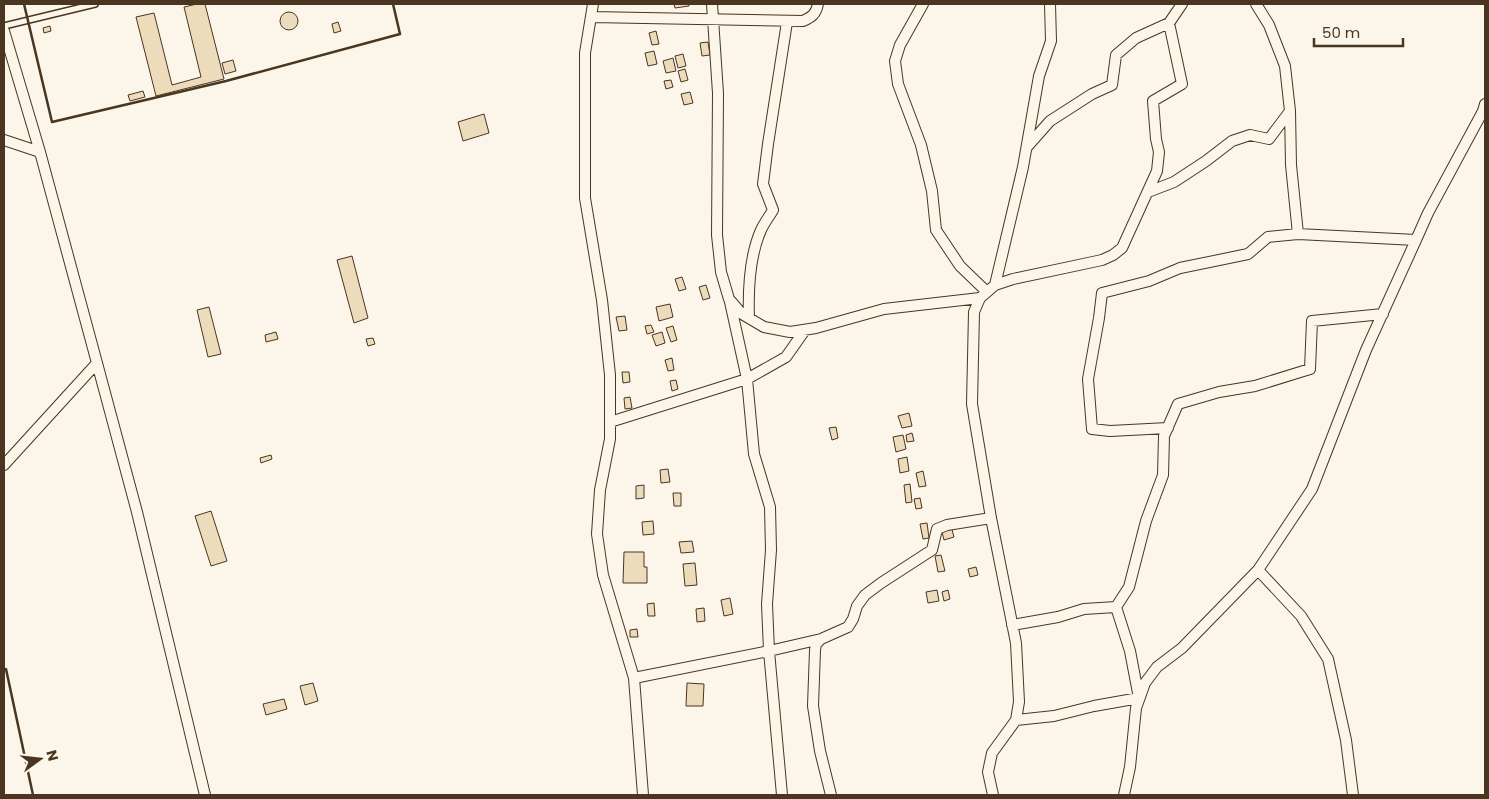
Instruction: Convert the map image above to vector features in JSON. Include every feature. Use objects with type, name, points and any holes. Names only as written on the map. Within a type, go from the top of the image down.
[{"type":"street","points":[[593,4],[585,53],[585,198],[603,309],[610,375],[610,439],[600,490],[597,534],[603,575],[634,678],[643,795]]},
{"type":"street","points":[[712,4],[718,92],[717,234],[721,272],[747,379],[754,454],[770,507],[771,550],[767,604],[769,652],[782,795]]},
{"type":"street","points":[[591,17],[787,22],[803,21],[810,18],[816,12],[818,4]]},
{"type":"street","points":[[922,4],[900,45],[895,61],[898,84],[921,145],[932,191],[936,230],[960,266],[987,292]]},
{"type":"street","points":[[993,795],[988,772],[992,753],[1016,720],[1019,702],[1016,643],[991,518],[972,404],[974,312],[987,292],[1023,167],[1039,76],[1051,41],[1050,4]]},
{"type":"street","points":[[1026,147],[1050,121],[1092,94],[1112,85],[1116,55],[1136,38],[1169,23],[1182,4]]},
{"type":"street","points":[[1256,4],[1269,25],[1286,66],[1290,111],[1291,165],[1298,234]]},
{"type":"street","points":[[749,318],[748,293],[755,250],[761,230],[773,210],[763,184],[787,22]]},
{"type":"street","points":[[729,299],[742,314],[764,327],[790,332],[805,330],[884,309],[987,292],[1013,279],[1113,256],[1122,248],[1157,171],[1159,152],[1156,140],[1153,101],[1182,84],[1169,23]]},
{"type":"street","points":[[4,31],[40,152],[137,512],[205,795]]},
{"type":"street","points":[[1124,795],[1130,767],[1136,708],[1145,683],[1158,667],[1182,648],[1258,570],[1312,489],[1382,314],[1428,213],[1485,104]]},
{"type":"street","points":[[1148,192],[1174,182],[1206,161],[1232,140],[1250,135],[1269,139],[1290,111]]},
{"type":"street","points":[[4,140],[40,152]]},
{"type":"street","points":[[1168,428],[1110,432],[1092,429],[1088,380],[1102,293],[1149,281],[1180,268],[1248,254],[1268,237],[1298,234],[1416,240]]},
{"type":"street","points":[[1116,607],[1129,587],[1146,521],[1163,475],[1164,436],[1178,404],[1219,392],[1255,386],[1310,369],[1312,321],[1382,314]]},
{"type":"street","points":[[610,422],[747,379],[786,357],[805,330]]},
{"type":"street","points":[[4,465],[97,363]]},
{"type":"street","points":[[634,678],[769,652],[821,638],[848,627],[857,606],[865,595],[932,550],[937,529],[947,525],[991,518]]},
{"type":"street","points":[[1258,570],[1301,616],[1328,659],[1346,740],[1353,795]]},
{"type":"street","points":[[1012,625],[1058,617],[1084,609],[1116,607]]},
{"type":"street","points":[[1116,607],[1130,651],[1139,698]]},
{"type":"street","points":[[821,638],[816,644],[815,650],[813,706],[820,750],[831,795]]},
{"type":"street","points":[[1016,720],[1054,716],[1139,698]]},
{"type":"lane","points":[[4,26],[95,4]]},
{"type":"building","points":[[205,4],[224,79],[156,96],[136,17],[154,13],[172,85],[201,77],[184,7]]},
{"type":"building","points":[[674,4],[689,4],[689,6],[675,8]]},
{"type":"building","points":[[289,12],[295,15],[298,21],[295,27],[289,30],[283,27],[280,21],[283,15]]},
{"type":"building","points":[[338,22],[341,31],[334,33],[332,24]]},
{"type":"building","points":[[50,26],[51,31],[44,33],[43,28]]},
{"type":"building","points":[[656,31],[659,44],[652,45],[649,33]]},
{"type":"building","points":[[708,42],[710,55],[702,56],[700,43]]},
{"type":"building","points":[[654,51],[657,64],[648,66],[645,53]]},
{"type":"building","points":[[683,54],[686,66],[678,68],[675,56]]},
{"type":"building","points":[[673,58],[676,71],[666,73],[663,61]]},
{"type":"building","points":[[233,60],[236,71],[225,74],[222,63]]},
{"type":"building","points":[[685,69],[688,80],[681,82],[678,71]]},
{"type":"building","points":[[671,80],[673,87],[666,89],[664,81]]},
{"type":"building","points":[[143,91],[145,97],[130,101],[128,95]]},
{"type":"building","points":[[690,92],[693,103],[684,105],[681,94]]},
{"type":"building","points":[[484,114],[489,133],[463,141],[458,122]]},
{"type":"building","points":[[352,256],[368,318],[354,323],[337,260]]},
{"type":"building","points":[[682,277],[686,289],[679,291],[675,279]]},
{"type":"building","points":[[706,285],[710,298],[703,300],[699,287]]},
{"type":"building","points":[[670,304],[673,317],[659,321],[656,307]]},
{"type":"building","points":[[209,307],[221,354],[208,357],[197,310]]},
{"type":"building","points":[[625,316],[627,330],[619,331],[616,317]]},
{"type":"building","points":[[651,325],[654,332],[647,334],[645,326]]},
{"type":"building","points":[[673,326],[677,340],[671,342],[666,328]]},
{"type":"building","points":[[276,332],[278,339],[266,342],[265,335]]},
{"type":"building","points":[[662,332],[665,343],[656,346],[652,335]]},
{"type":"building","points":[[373,338],[375,344],[368,346],[366,339]]},
{"type":"building","points":[[672,358],[674,370],[668,371],[665,360]]},
{"type":"building","points":[[622,372],[629,372],[630,382],[623,383]]},
{"type":"building","points":[[676,380],[678,389],[672,391],[670,381]]},
{"type":"building","points":[[630,397],[632,408],[625,409],[624,398]]},
{"type":"building","points":[[909,413],[912,426],[902,428],[898,416]]},
{"type":"building","points":[[836,427],[838,438],[832,440],[829,428]]},
{"type":"building","points":[[912,433],[914,441],[907,442],[906,435]]},
{"type":"building","points":[[903,435],[906,449],[896,452],[893,437]]},
{"type":"building","points":[[271,455],[272,459],[261,463],[260,458]]},
{"type":"building","points":[[907,457],[909,471],[900,473],[898,459]]},
{"type":"building","points":[[668,469],[670,482],[661,483],[660,470]]},
{"type":"building","points":[[923,471],[926,486],[919,487],[916,473]]},
{"type":"building","points":[[910,484],[912,502],[906,503],[904,485]]},
{"type":"building","points":[[644,485],[644,498],[636,499],[636,486]]},
{"type":"building","points":[[673,493],[681,493],[681,506],[674,506]]},
{"type":"building","points":[[920,498],[922,508],[916,509],[914,499]]},
{"type":"building","points":[[211,511],[227,561],[211,566],[195,516]]},
{"type":"building","points":[[653,521],[654,534],[643,535],[642,522]]},
{"type":"building","points":[[927,523],[929,538],[923,539],[920,524]]},
{"type":"building","points":[[951,526],[954,537],[944,540],[941,528]]},
{"type":"building","points":[[692,541],[694,552],[681,553],[679,542]]},
{"type":"building","points":[[624,552],[644,552],[644,567],[647,567],[647,583],[623,583]]},
{"type":"building","points":[[941,555],[945,571],[938,572],[935,556]]},
{"type":"building","points":[[695,563],[697,585],[685,586],[683,564]]},
{"type":"building","points":[[976,567],[978,575],[970,577],[968,569]]},
{"type":"building","points":[[937,590],[939,601],[928,603],[926,592]]},
{"type":"building","points":[[948,590],[950,599],[944,601],[942,592]]},
{"type":"building","points":[[730,598],[733,614],[724,616],[721,600]]},
{"type":"building","points":[[654,603],[655,616],[648,616],[647,604]]},
{"type":"building","points":[[704,608],[705,621],[697,622],[696,609]]},
{"type":"building","points":[[637,629],[638,637],[630,637],[630,630]]},
{"type":"building","points":[[313,683],[318,701],[305,705],[300,686]]},
{"type":"building","points":[[687,683],[704,684],[703,706],[686,706]]},
{"type":"building","points":[[284,699],[287,709],[266,715],[263,704]]},
{"type":"wall","points":[[24,4],[52,122],[226,81],[400,34],[393,4]]},
{"type":"wall","points":[[4,670],[6,669],[33,795]]}]
